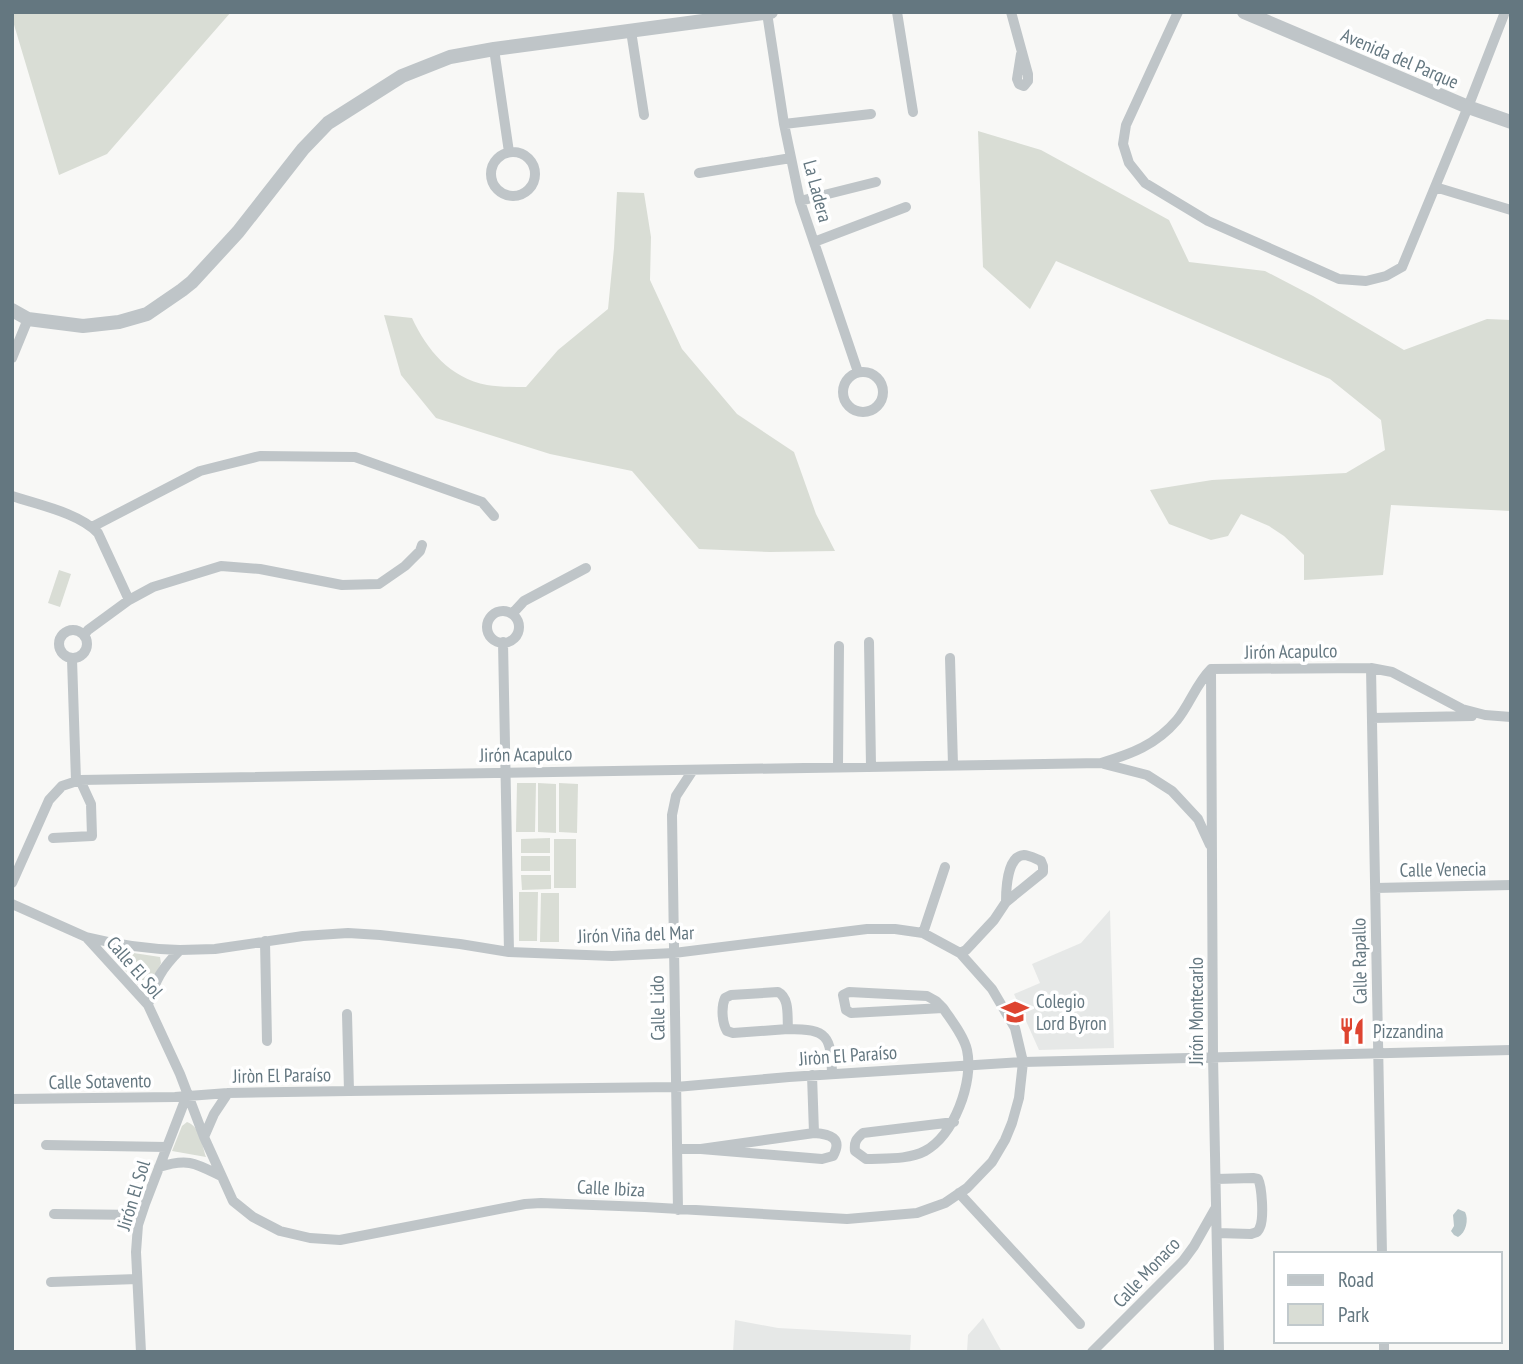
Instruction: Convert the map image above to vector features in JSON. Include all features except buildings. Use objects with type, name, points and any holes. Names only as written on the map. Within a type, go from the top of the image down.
[{"type":"street","points":[[897,12],[913,112]]},
{"type":"street","points":[[1011,12],[1021,54]]},
{"type":"street","points":[[1178,12],[1126,125],[1123,144],[1129,163],[1145,183],[1208,221],[1339,279],[1366,281],[1386,276],[1402,267],[1505,12]]},
{"type":"street","name":"Avenida del Parque","points":[[1244,12],[1468,107],[1508,120]]},
{"type":"street","points":[[12,310],[28,318],[83,326],[119,322],[147,314],[192,282],[238,232],[303,149],[328,123],[402,76],[450,57],[746,14],[769,13]]},
{"type":"street","name":"La Ladera","points":[[769,13],[785,124],[800,201],[858,372]]},
{"type":"street","points":[[631,31],[645,115]]},
{"type":"street","points":[[494,49],[509,152]]},
{"type":"street","points":[[785,124],[871,114]]},
{"type":"street","points":[[509,152],[524,154],[534,166],[534,181],[525,192],[518,195],[504,194],[493,184],[491,177],[497,158],[509,152]]},
{"type":"street","points":[[699,173],[791,158]]},
{"type":"street","points":[[800,201],[876,182]]},
{"type":"street","points":[[1435,187],[1511,211]]},
{"type":"street","points":[[814,242],[906,207]]},
{"type":"street","points":[[12,358],[28,318]]},
{"type":"street","points":[[92,527],[200,471],[260,456],[355,457],[482,502],[494,516]]},
{"type":"street","points":[[12,496],[84,521],[92,527],[98,533],[129,600]]},
{"type":"street","points":[[84,635],[129,600],[153,587],[221,566],[260,569],[342,585],[379,584],[405,566],[422,545]]},
{"type":"street","points":[[512,614],[524,601],[586,568]]},
{"type":"street","points":[[498,612],[512,614],[518,622],[518,631],[512,639],[503,642],[494,639],[488,622],[498,612]]},
{"type":"street","points":[[74,630],[84,635],[88,646],[82,656],[72,659],[62,654],[59,649],[60,638],[74,630]]},
{"type":"street","points":[[503,642],[509,952]]},
{"type":"street","points":[[869,642],[871,766]]},
{"type":"street","points":[[838,767],[839,646]]},
{"type":"street","points":[[950,658],[953,765]]},
{"type":"street","points":[[53,838],[92,836],[91,804],[78,780],[72,659]]},
{"type":"street","name":"Jirón Acapulco","points":[[1101,763],[1135,753],[1157,739],[1177,719],[1202,677],[1211,669],[1371,668],[1392,672],[1462,709],[1511,717]]},
{"type":"street","name":"Calle Rapallo","points":[[1371,668],[1382,1252]]},
{"type":"street","name":"Jirón Montecarlo","points":[[1211,669],[1213,1056],[1219,1352]]},
{"type":"street","points":[[1372,718],[1486,715]]},
{"type":"street","name":"Jirón Acapulco","points":[[78,780],[1101,763],[1147,775],[1172,791],[1198,818],[1212,849]]},
{"type":"street","name":"Calle Lido","points":[[678,1210],[673,807],[676,796],[693,770]]},
{"type":"street","points":[[12,883],[48,800],[58,789],[78,780]]},
{"type":"street","points":[[961,953],[994,920],[1006,902],[1043,872],[1041,861],[1024,855],[1013,861],[1006,888],[1006,902]]},
{"type":"street","points":[[923,933],[945,867]]},
{"type":"street","name":"Calle Venecia","points":[[1375,888],[1511,885]]},
{"type":"street","name":"Calle El Sol","points":[[12,904],[86,937],[148,1004],[187,1095]]},
{"type":"street","name":"Jirón Viña del Mar","points":[[86,937],[121,946],[180,950],[215,949],[303,936],[348,933],[460,944],[509,952],[612,956],[674,953],[867,929],[895,929],[923,933],[961,953],[992,989],[1015,1028],[1023,1062]]},
{"type":"street","points":[[265,942],[267,1041]]},
{"type":"street","points":[[148,1004],[154,984],[165,965],[180,950]]},
{"type":"street","points":[[943,1008],[851,1013],[846,1010],[843,995],[849,992],[927,996],[943,1008],[967,1050],[967,1075],[960,1107],[954,1122],[934,1144],[924,1151],[892,1158],[866,1158],[855,1151],[856,1139],[863,1133],[954,1122]]},
{"type":"street","points":[[788,1029],[786,1000],[783,994],[731,995],[725,998],[724,1026],[727,1031],[733,1033],[806,1029],[818,1032],[831,1047],[832,1074]]},
{"type":"street","points":[[347,1014],[349,1091]]},
{"type":"street","name":"Jiròn El Paraíso","points":[[187,1095],[677,1087],[812,1075],[1023,1062],[1511,1050]]},
{"type":"street","name":"Calle Ibiza","points":[[187,1095],[233,1201],[253,1217],[280,1231],[310,1238],[340,1240],[541,1203],[847,1219],[917,1213],[946,1203],[967,1188],[992,1162],[1012,1123],[1023,1062]]},
{"type":"street","points":[[812,1075],[814,1133]]},
{"type":"street","points":[[204,1137],[214,1114],[228,1093]]},
{"type":"street","name":"Calle Sotavento","points":[[12,1099],[187,1095]]},
{"type":"street","name":"Jirón El Sol","points":[[141,1352],[136,1243],[141,1215],[187,1095]]},
{"type":"street","points":[[677,1149],[822,1159],[833,1156],[837,1142],[826,1134],[814,1133],[701,1149]]},
{"type":"street","points":[[46,1145],[167,1147]]},
{"type":"street","points":[[159,1167],[187,1162],[221,1176]]},
{"type":"street","points":[[1216,1179],[1258,1179],[1261,1188],[1260,1228],[1251,1234],[1217,1233]]},
{"type":"street","points":[[959,1193],[1080,1324]]},
{"type":"street","name":"Calle Monaco","points":[[1092,1352],[1183,1261],[1216,1208]]},
{"type":"street","points":[[54,1214],[141,1215]]},
{"type":"street","points":[[51,1282],[137,1279]]},
{"type":"shaded area","points":[[1110,910],[1114,1048],[1039,1050],[1014,994],[1040,983],[1032,964],[1081,943]]},
{"type":"shaded area","points":[[1458,1209],[1465,1212],[1467,1218],[1465,1229],[1458,1237],[1451,1231],[1454,1226],[1453,1215]]},
{"type":"shaded area","points":[[983,1318],[1002,1352],[967,1352],[968,1335]]},
{"type":"shaded area","points":[[735,1320],[778,1328],[911,1335],[910,1352],[733,1352]]},
{"type":"green space","points":[[12,12],[231,12],[107,154],[59,175]]},
{"type":"green space","points":[[978,131],[1041,150],[1169,220],[1189,262],[1265,271],[1404,350],[1487,319],[1511,320],[1511,511],[1391,505],[1383,575],[1304,580],[1304,555],[1269,526],[1241,514],[1228,536],[1211,540],[1169,524],[1150,490],[1212,480],[1346,473],[1385,450],[1381,420],[1330,379],[1056,261],[1030,309],[983,267]]},
{"type":"green space","points":[[617,192],[644,193],[651,237],[650,280],[682,349],[737,414],[794,452],[816,514],[835,551],[699,549],[632,471],[550,454],[436,418],[401,375],[384,315],[412,318],[441,361],[462,376],[487,385],[526,387],[558,350],[608,309]]},
{"type":"green space","points":[[59,570],[71,574],[60,607],[48,603]]},
{"type":"green space","points":[[517,783],[536,783],[535,832],[516,832]]},
{"type":"green space","points":[[538,783],[556,784],[556,833],[538,832]]},
{"type":"green space","points":[[559,783],[578,784],[577,833],[559,832]]},
{"type":"green space","points":[[550,838],[550,853],[521,853],[521,839]]},
{"type":"green space","points":[[554,839],[576,839],[576,888],[554,888]]},
{"type":"green space","points":[[521,856],[550,856],[550,871],[521,871]]},
{"type":"green space","points":[[521,875],[551,875],[551,889],[522,890]]},
{"type":"green space","points":[[519,892],[538,892],[537,941],[519,941]]},
{"type":"green space","points":[[541,893],[559,893],[559,942],[540,942]]},
{"type":"green space","points":[[107,949],[160,957],[161,963],[149,989],[142,990]]},
{"type":"green space","points":[[187,1122],[198,1132],[206,1157],[172,1151],[182,1126]]},
{"type":"place","name":"Colegio Lord Byron","points":[[1015,1012]]},
{"type":"place","name":"Pizzandina","points":[[1352,1031]]}]
